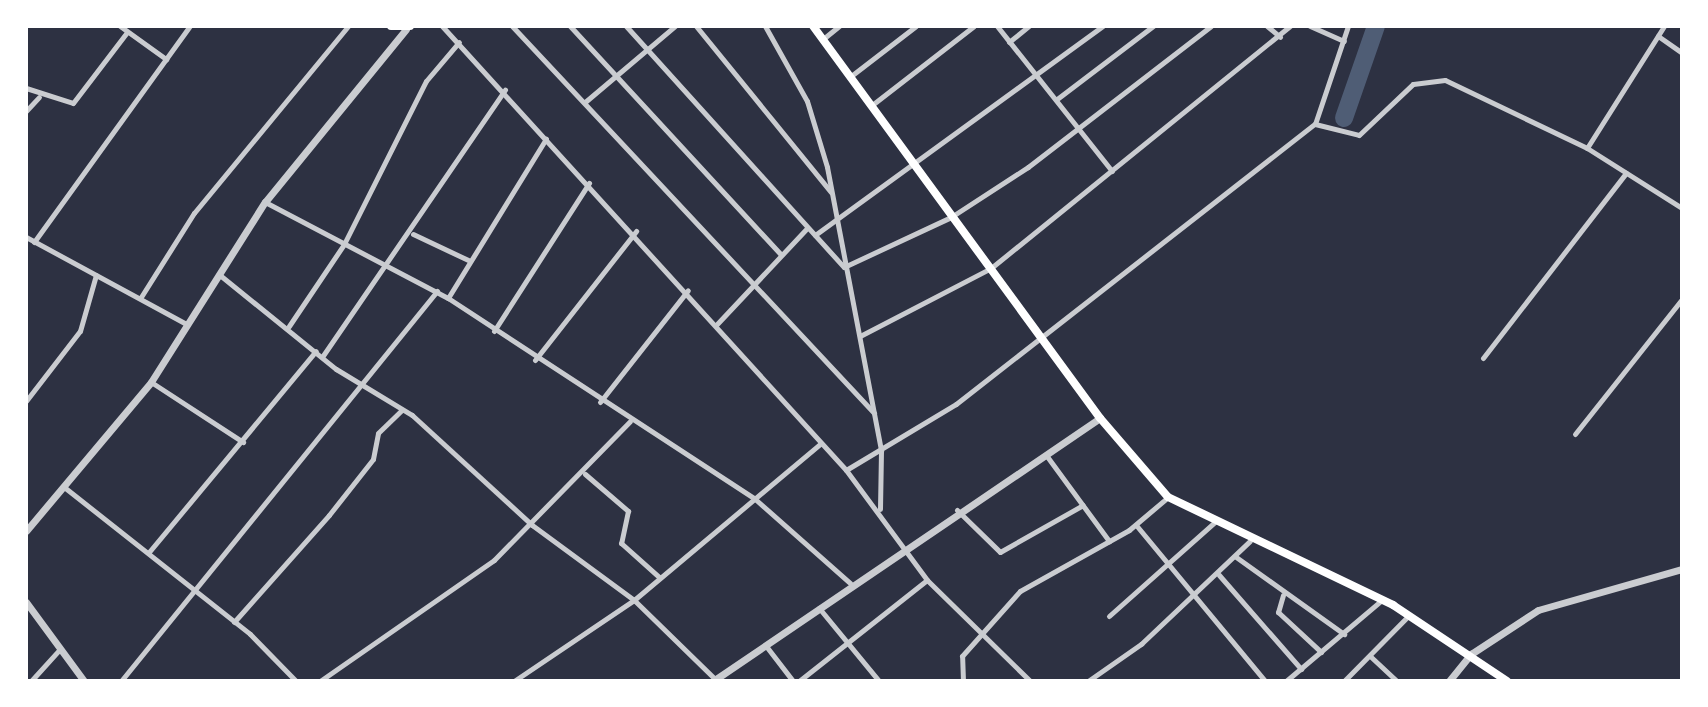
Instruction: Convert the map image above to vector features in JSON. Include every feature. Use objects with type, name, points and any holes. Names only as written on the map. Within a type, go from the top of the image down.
[{"type":"main road","points":[[391,26],[408,28]]},
{"type":"main road","points":[[813,26],[1100,418],[1168,497],[1250,541],[1382,600],[1471,654],[1507,681]]},
{"type":"street","points":[[120,26],[166,59]]},
{"type":"street","points":[[34,242],[190,26]]},
{"type":"street","points":[[141,297],[194,213],[348,26]]},
{"type":"street","points":[[442,26],[636,231],[846,470],[880,510],[902,550],[927,580],[1030,681]]},
{"type":"street","points":[[512,26],[874,413]]},
{"type":"street","points":[[570,26],[781,255]]},
{"type":"street","points":[[626,26],[844,267]]},
{"type":"street","points":[[585,102],[675,26]]},
{"type":"street","points":[[696,26],[832,193]]},
{"type":"street","points":[[765,26],[807,101],[832,193],[881,451],[880,510]]},
{"type":"street","points":[[823,39],[839,26]]},
{"type":"street","points":[[851,76],[916,26]]},
{"type":"street","points":[[872,105],[974,26]]},
{"type":"street","points":[[997,26],[1112,171]]},
{"type":"street","points":[[1009,42],[1029,26]]},
{"type":"street","points":[[815,235],[1038,79],[1103,26]]},
{"type":"street","points":[[1057,99],[1153,26]]},
{"type":"street","points":[[844,267],[951,217],[1079,128],[1211,26]]},
{"type":"street","points":[[1267,26],[1280,37]]},
{"type":"street","points":[[860,336],[991,268],[1290,26]]},
{"type":"street","points":[[1310,26],[1344,41]]},
{"type":"street","points":[[846,470],[881,451],[1042,338],[1315,124],[1348,26]]},
{"type":"street","points":[[1587,148],[1664,26]]},
{"type":"street","points":[[26,531],[151,382],[221,276],[265,202],[408,28]]},
{"type":"street","points":[[26,88],[56,103],[83,96],[127,32]]},
{"type":"street","points":[[1658,36],[1682,53]]},
{"type":"street","points":[[289,326],[344,244],[426,81],[459,42]]},
{"type":"street","points":[[1315,124],[1346,135],[1371,127],[1413,84],[1445,80],[1587,148],[1682,208]]},
{"type":"street","points":[[322,357],[386,266],[413,234],[505,90]]},
{"type":"street","points":[[26,111],[39,97]]},
{"type":"street","points":[[448,298],[468,260],[547,138]]},
{"type":"street","points":[[1483,358],[1626,173]]},
{"type":"street","points":[[494,331],[589,183]]},
{"type":"street","points":[[265,202],[448,298],[535,360],[755,499],[850,583]]},
{"type":"street","points":[[717,324],[807,228]]},
{"type":"street","points":[[535,360],[636,231]]},
{"type":"street","points":[[413,234],[468,260]]},
{"type":"street","points":[[26,237],[188,325]]},
{"type":"street","points":[[26,401],[80,331],[96,275]]},
{"type":"street","points":[[221,276],[289,326],[322,357],[403,409],[532,525],[634,600],[715,680],[957,510],[1100,418]]},
{"type":"street","points":[[600,402],[688,290]]},
{"type":"street","points":[[121,681],[286,469],[366,386],[437,291]]},
{"type":"street","points":[[1575,434],[1682,299]]},
{"type":"street","points":[[149,552],[316,351]]},
{"type":"street","points":[[151,382],[243,442]]},
{"type":"street","points":[[234,622],[306,545],[373,459],[378,433],[403,409]]},
{"type":"street","points":[[320,681],[532,525],[585,474],[630,421]]},
{"type":"street","points":[[514,681],[634,600],[820,444]]},
{"type":"street","points":[[1045,454],[1109,541]]},
{"type":"street","points":[[585,474],[628,511],[621,543],[660,578]]},
{"type":"street","points":[[64,487],[234,622],[296,681]]},
{"type":"street","points":[[963,681],[958,663],[982,632],[1030,583],[1136,525],[1168,497]]},
{"type":"street","points":[[957,510],[1000,552],[1083,505]]},
{"type":"street","points":[[1109,616],[1215,522]]},
{"type":"street","points":[[1136,525],[1265,681]]},
{"type":"street","points":[[1088,681],[1125,656],[1194,593],[1219,575],[1250,541]]},
{"type":"street","points":[[1236,557],[1283,595],[1344,634]]},
{"type":"street","points":[[1449,681],[1471,654],[1538,610],[1682,569]]},
{"type":"street","points":[[1219,575],[1301,669]]},
{"type":"street","points":[[799,681],[845,640],[927,580]]},
{"type":"street","points":[[1283,595],[1278,612],[1321,652]]},
{"type":"street","points":[[1286,681],[1382,600]]},
{"type":"street","points":[[26,602],[84,681]]},
{"type":"street","points":[[818,606],[879,681]]},
{"type":"street","points":[[1346,681],[1409,615]]},
{"type":"street","points":[[766,646],[793,681]]},
{"type":"street","points":[[31,681],[61,647]]},
{"type":"street","points":[[1370,656],[1397,681]]},
{"type":"waterway","points":[[1344,118],[1376,26]]}]
